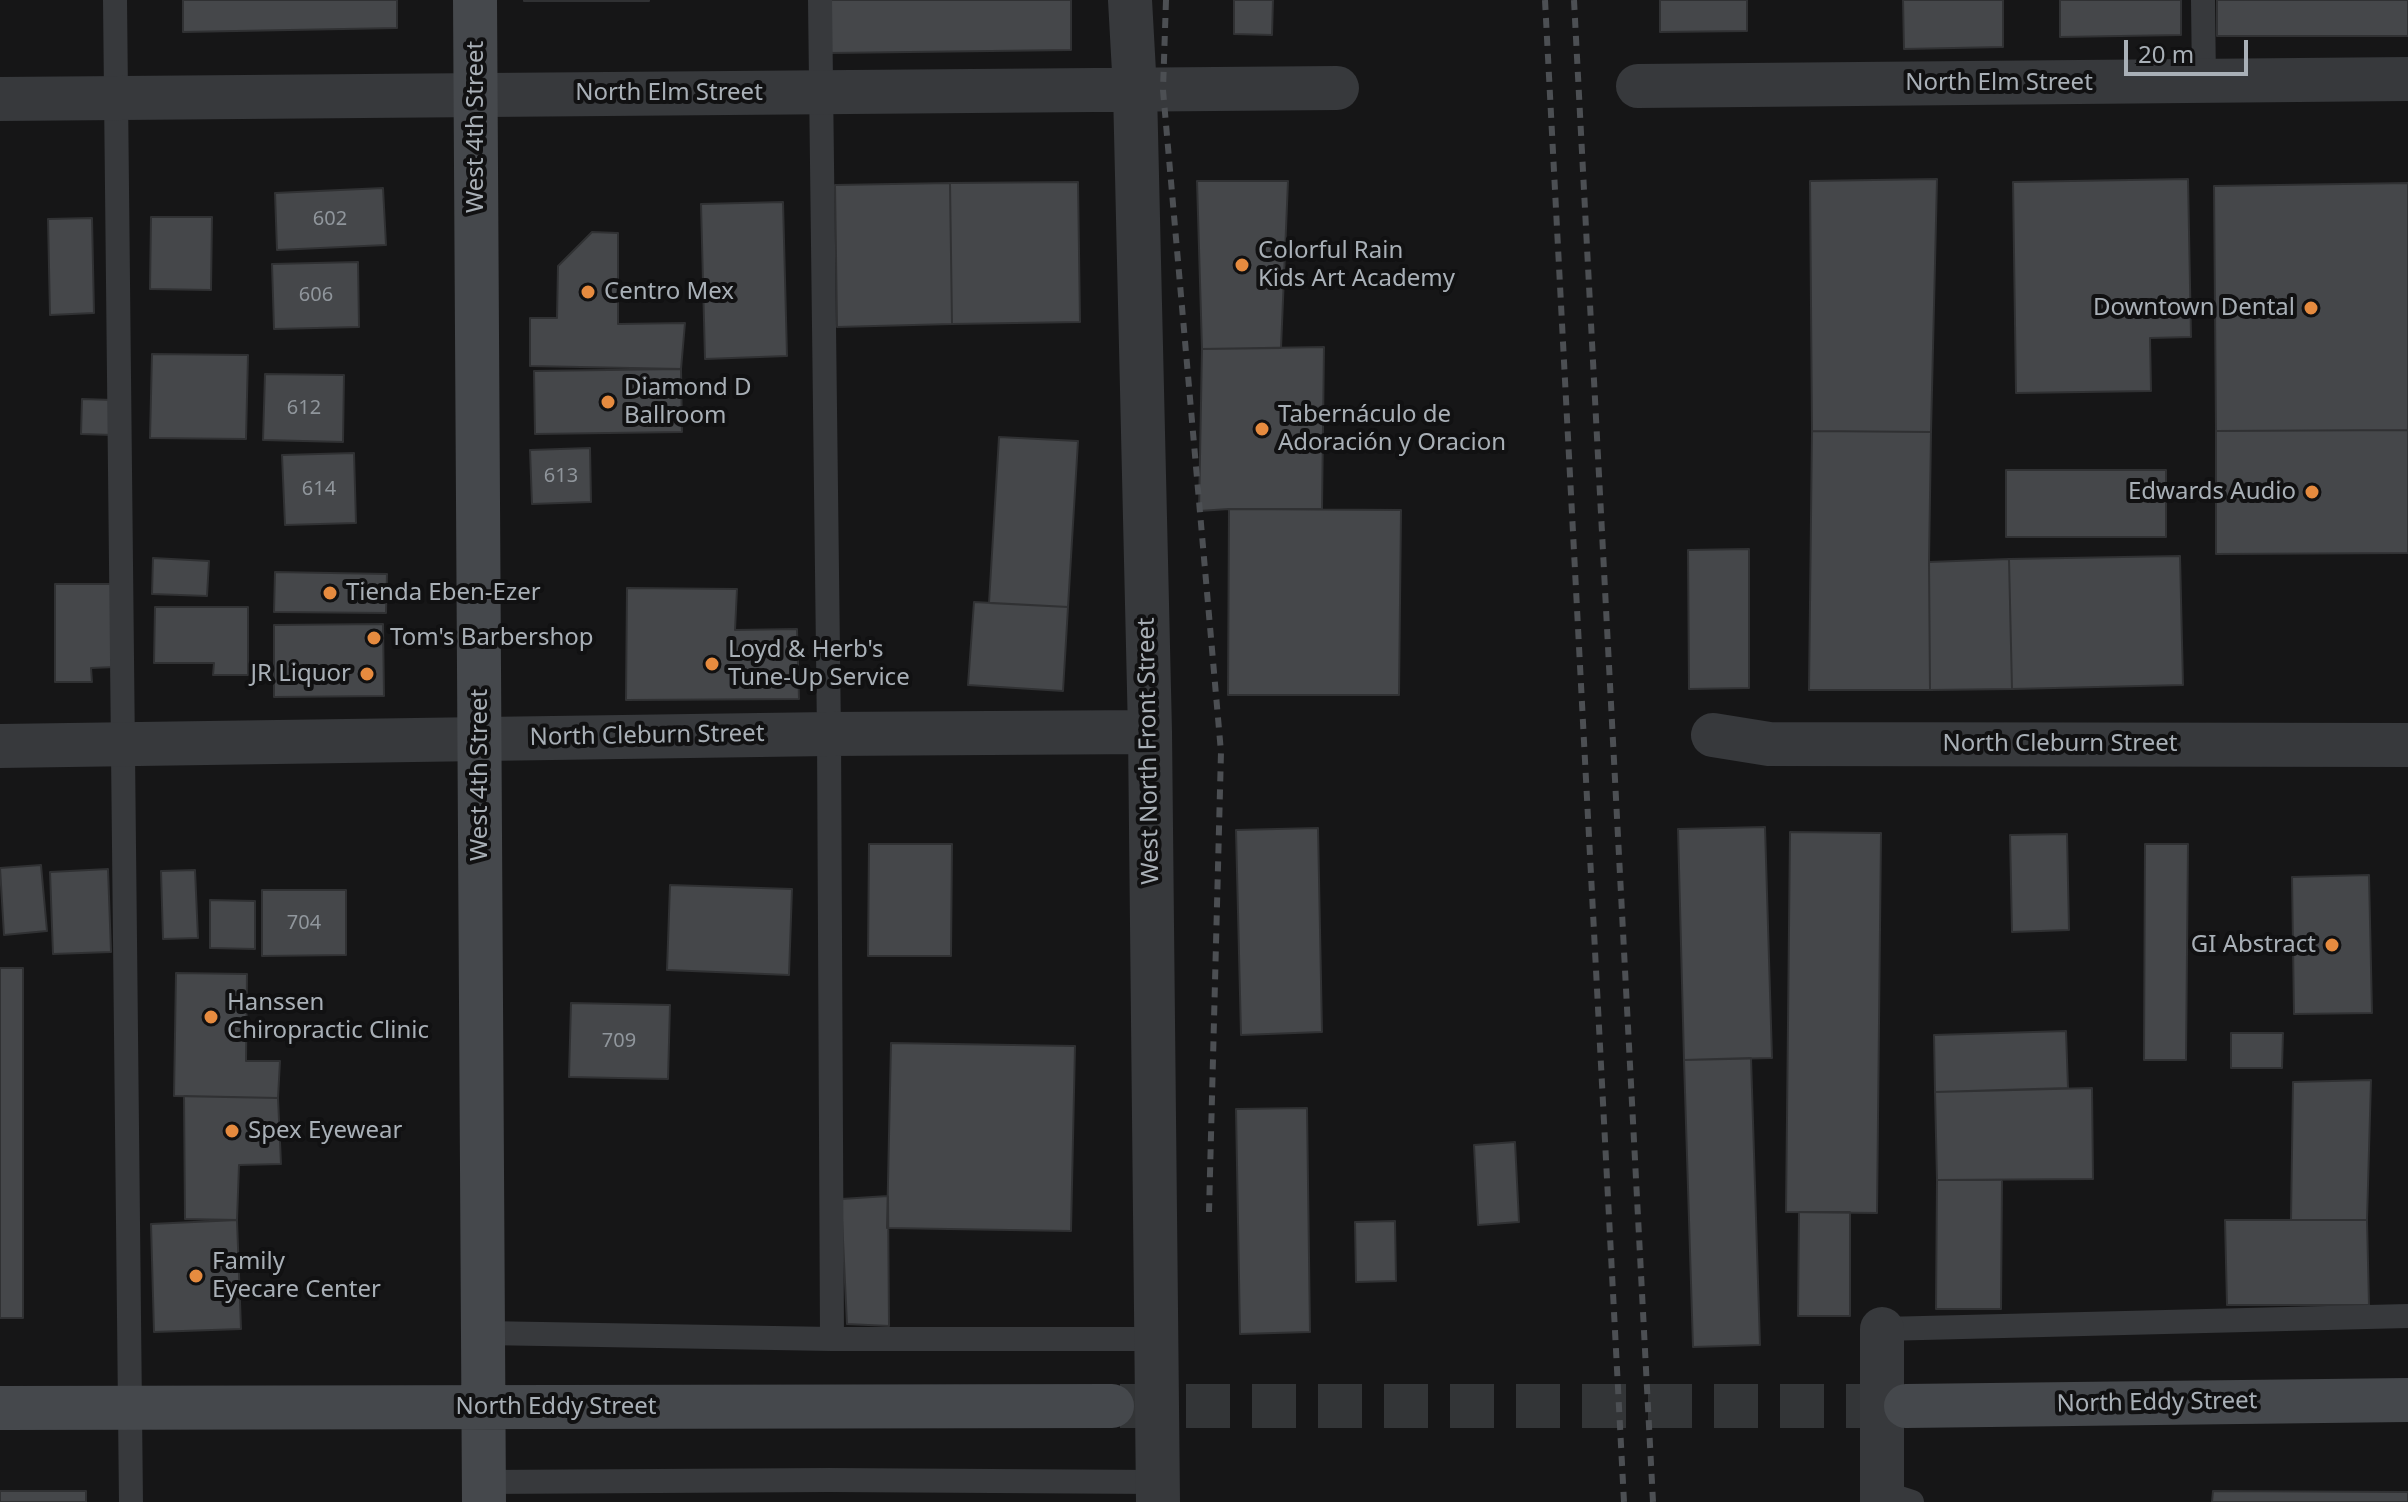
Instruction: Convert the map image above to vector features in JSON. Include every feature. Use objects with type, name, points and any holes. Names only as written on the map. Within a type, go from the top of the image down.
[{"type":"main road","name":"West 4th Street","points":[[475,0],[484,1492]]},
{"type":"main road","name":"North Eddy Street","points":[[1906,1406],[2408,1400]]},
{"type":"main road","name":"North Eddy Street","points":[[0,1408],[1112,1406]]},
{"type":"street","name":"West North Front Street","points":[[1130,0],[1135,90],[1150,732],[1158,1492]]},
{"type":"street","name":"North Elm Street","points":[[1638,86],[2408,79]]},
{"type":"street","name":"North Elm Street","points":[[0,99],[1337,88]]},
{"type":"street","name":"North Cleburn Street","points":[[0,746],[1150,732]]},
{"type":"street","name":"North Cleburn Street","points":[[1713,735],[1769,744],[2408,745]]},
{"type":"street","points":[[1882,1329],[1892,1499]]},
{"type":"lane","points":[[115,0],[131,1502]]},
{"type":"lane","points":[[820,0],[829,734],[832,1339]]},
{"type":"lane","points":[[2203,0],[2204,81]]},
{"type":"lane","points":[[1882,1329],[2408,1316]]},
{"type":"lane","points":[[484,1333],[832,1339],[1156,1339]]},
{"type":"lane","points":[[484,1492],[1158,1492]]},
{"type":"building","points":[[183,0],[397,0],[397,28],[183,32]]},
{"type":"building","points":[[649,0],[649,1],[524,1]]},
{"type":"building","points":[[828,0],[1071,0],[1071,50],[830,53]]},
{"type":"building","points":[[1234,0],[1273,0],[1272,35],[1234,34]]},
{"type":"building","points":[[1660,0],[1747,0],[1747,31],[1660,32]]},
{"type":"building","points":[[1903,0],[2003,0],[2003,47],[1904,49]]},
{"type":"building","points":[[2060,0],[2181,0],[2181,35],[2060,37]]},
{"type":"building","points":[[2217,0],[2408,0],[2408,36],[2217,36]]},
{"type":"building","points":[[1937,179],[1931,432],[1812,431],[1810,181]]},
{"type":"building","points":[[2188,179],[2191,337],[2150,338],[2151,391],[2016,393],[2013,182]]},
{"type":"building","name":"Colorful Rain Kids Art Academy","points":[[1197,181],[1288,181],[1281,348],[1202,349]]},
{"type":"building","points":[[1078,182],[1080,322],[952,324],[950,183]]},
{"type":"building","points":[[950,183],[952,324],[837,327],[835,185]]},
{"type":"building","name":"Downtown Dental","points":[[2408,183],[2408,430],[2216,431],[2214,186]]},
{"type":"building","points":[[383,188],[386,245],[277,250],[275,193]]},
{"type":"building","points":[[783,202],[787,356],[705,359],[701,204]]},
{"type":"building","points":[[151,217],[212,217],[211,290],[150,289]]},
{"type":"building","points":[[92,218],[94,313],[50,315],[48,219]]},
{"type":"building","name":"Centro Mex","points":[[592,232],[618,233],[618,324],[685,323],[681,369],[530,366],[530,318],[557,318],[558,266]]},
{"type":"building","points":[[358,262],[359,327],[274,329],[272,264]]},
{"type":"building","name":"Tabernáculo de Adoración y Oracion","points":[[1324,347],[1322,509],[1199,511],[1202,349]]},
{"type":"building","points":[[152,354],[248,355],[246,439],[150,438]]},
{"type":"building","name":"Diamond D Ballroom","points":[[681,369],[682,432],[535,434],[534,371]]},
{"type":"building","points":[[265,374],[344,375],[343,442],[263,440]]},
{"type":"building","points":[[82,399],[113,400],[112,435],[81,434]]},
{"type":"building","name":"Edwards Audio","points":[[2408,430],[2408,553],[2216,554],[2216,431]]},
{"type":"building","points":[[1812,431],[1931,432],[1930,690],[1809,690]]},
{"type":"building","points":[[999,437],[1078,441],[1068,607],[989,603]]},
{"type":"building","points":[[590,448],[591,502],[532,504],[530,450]]},
{"type":"building","points":[[354,453],[356,523],[285,525],[282,455]]},
{"type":"building","points":[[2006,470],[2166,470],[2166,537],[2006,537]]},
{"type":"building","points":[[1229,509],[1401,510],[1399,695],[1228,695]]},
{"type":"building","points":[[1749,549],[1749,688],[1689,689],[1688,550]]},
{"type":"building","points":[[2180,556],[2183,685],[2012,689],[2009,559]]},
{"type":"building","points":[[153,558],[209,561],[207,596],[152,594]]},
{"type":"building","points":[[2009,559],[2012,689],[1930,690],[1929,562]]},
{"type":"building","name":"Tienda Eben-Ezer","points":[[275,572],[387,574],[386,613],[274,612]]},
{"type":"building","points":[[55,584],[115,584],[115,667],[91,668],[92,682],[55,682]]},
{"type":"building","name":"Loyd & Herb's Tune-Up Service","points":[[627,588],[737,589],[735,630],[797,629],[799,699],[626,700]]},
{"type":"building","points":[[974,602],[1068,607],[1063,691],[968,685]]},
{"type":"building","points":[[155,607],[248,607],[248,675],[213,675],[214,663],[154,663]]},
{"type":"building","points":[[383,624],[384,696],[274,697],[274,625]]},
{"type":"building","points":[[1765,827],[1772,1058],[1684,1060],[1678,829]]},
{"type":"building","points":[[1318,828],[1322,1032],[1241,1035],[1236,830]]},
{"type":"building","points":[[1790,832],[1881,833],[1877,1213],[1786,1212]]},
{"type":"building","points":[[2067,834],[2069,930],[2012,932],[2010,835]]},
{"type":"building","points":[[869,844],[952,844],[951,956],[868,956]]},
{"type":"building","points":[[2145,844],[2188,844],[2186,1060],[2144,1060]]},
{"type":"building","points":[[41,865],[47,931],[4,935],[0,868]]},
{"type":"building","points":[[108,869],[111,952],[53,954],[50,872]]},
{"type":"building","points":[[195,870],[198,938],[163,939],[161,871]]},
{"type":"building","name":"GI Abstract","points":[[2369,875],[2372,1013],[2294,1014],[2292,877]]},
{"type":"building","points":[[670,885],[792,889],[789,975],[667,970]]},
{"type":"building","points":[[262,890],[346,890],[346,955],[262,956]]},
{"type":"building","points":[[210,900],[255,901],[255,949],[210,948]]},
{"type":"building","points":[[0,968],[23,968],[23,1318],[0,1318]]},
{"type":"building","name":"Hanssen Chiropractic Clinic","points":[[176,973],[247,974],[246,1061],[280,1061],[278,1098],[174,1096]]},
{"type":"building","points":[[571,1003],[670,1005],[668,1079],[569,1077]]},
{"type":"building","points":[[2066,1031],[2068,1088],[1935,1092],[1934,1035]]},
{"type":"building","points":[[2231,1033],[2283,1033],[2282,1068],[2231,1068]]},
{"type":"building","points":[[891,1043],[1075,1046],[1071,1231],[887,1228]]},
{"type":"building","points":[[1751,1058],[1760,1345],[1693,1347],[1684,1060]]},
{"type":"building","points":[[2371,1080],[2367,1220],[2291,1220],[2293,1082]]},
{"type":"building","points":[[2092,1088],[2093,1179],[1937,1180],[1935,1092]]},
{"type":"building","name":"Spex Eyewear","points":[[184,1096],[278,1098],[281,1164],[239,1165],[237,1220],[185,1219]]},
{"type":"building","points":[[1307,1108],[1310,1332],[1240,1334],[1236,1109]]},
{"type":"building","points":[[1515,1142],[1519,1222],[1478,1225],[1474,1145]]},
{"type":"building","points":[[1937,1180],[2002,1180],[2001,1309],[1936,1309]]},
{"type":"building","points":[[888,1196],[889,1326],[847,1324],[841,1199]]},
{"type":"building","points":[[1799,1212],[1850,1212],[1850,1316],[1798,1316]]},
{"type":"building","name":"Family Eyecare Center","points":[[237,1220],[241,1329],[154,1332],[151,1224]]},
{"type":"building","points":[[2225,1220],[2367,1220],[2369,1305],[2227,1305]]},
{"type":"building","points":[[1395,1221],[1396,1281],[1356,1282],[1355,1222]]},
{"type":"building","points":[[0,1491],[86,1491],[86,1502],[0,1502]]},
{"type":"building","points":[[2213,1491],[2408,1492],[2408,1502],[2212,1502]]},
{"type":"tunnel","points":[[1120,1406],[1906,1406]]},
{"type":"railway","points":[[1166,0],[1163,90],[1221,752],[1209,1212]]},
{"type":"railway","points":[[1545,0],[1624,1502]]},
{"type":"railway","points":[[1574,0],[1653,1502]]},
{"type":"place","name":"Colorful Rain Kids Art Academy","points":[[1242,265]]},
{"type":"place","name":"Centro Mex","points":[[588,292]]},
{"type":"place","name":"Downtown Dental","points":[[2311,308]]},
{"type":"place","name":"Diamond D Ballroom","points":[[608,402]]},
{"type":"place","name":"Tabernáculo de Adoración y Oracion","points":[[1262,429]]},
{"type":"place","name":"Edwards Audio","points":[[2312,492]]},
{"type":"place","name":"Tienda Eben-Ezer","points":[[330,593]]},
{"type":"place","name":"Tom's Barbershop","points":[[374,638]]},
{"type":"place","name":"Loyd & Herb's Tune-Up Service","points":[[712,664]]},
{"type":"place","name":"JR Liquor","points":[[367,674]]},
{"type":"place","name":"GI Abstract","points":[[2332,945]]},
{"type":"place","name":"Hanssen Chiropractic Clinic","points":[[211,1017]]},
{"type":"place","name":"Spex Eyewear","points":[[232,1131]]},
{"type":"place","name":"Family Eyecare Center","points":[[196,1276]]}]
